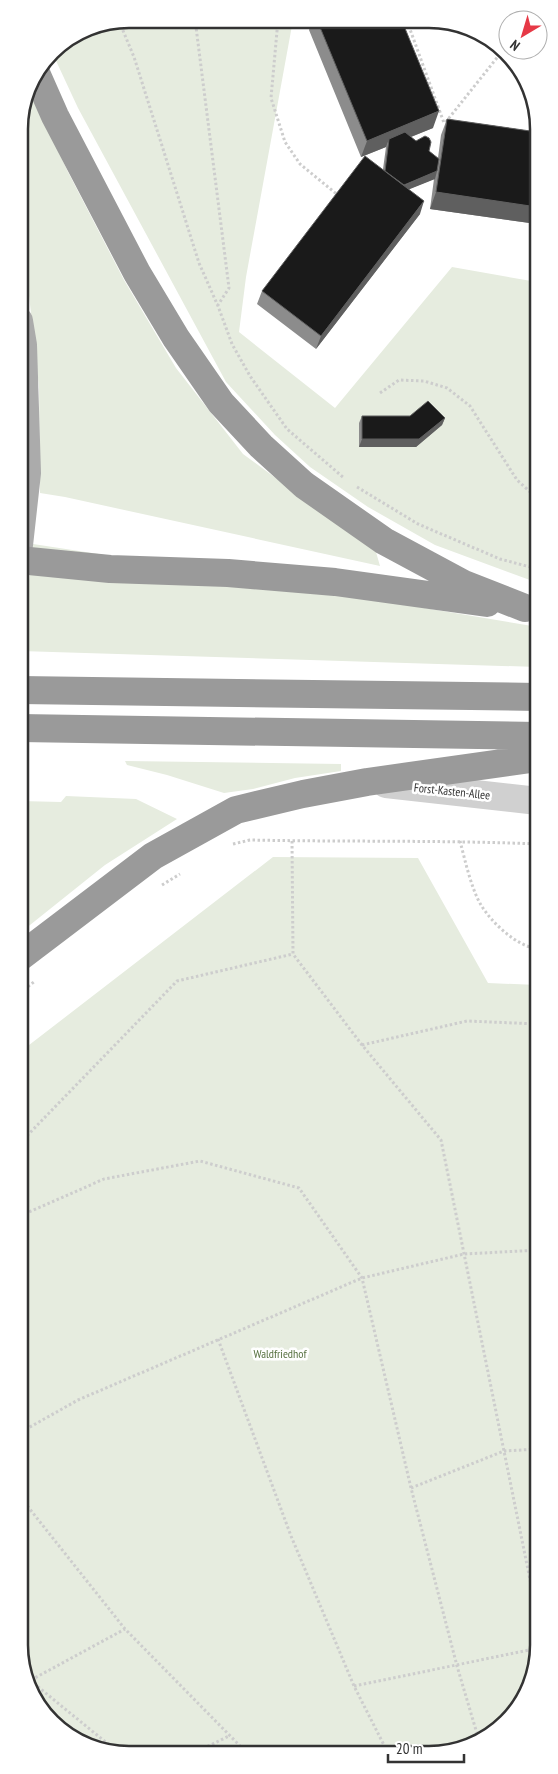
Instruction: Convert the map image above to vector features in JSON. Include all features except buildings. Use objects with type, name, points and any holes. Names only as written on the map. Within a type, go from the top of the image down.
[{"type":"highway","points":[[40,81],[55,116],[137,273],[176,338],[221,403],[240,425],[304,486],[384,541],[464,584],[530,608]]},
{"type":"highway","points":[[28,561],[110,569],[228,573],[335,582],[530,609]]},
{"type":"highway","points":[[28,690],[530,696]]},
{"type":"highway","points":[[28,728],[530,736]]},
{"type":"highway","points":[[28,951],[153,856],[236,810],[303,794],[367,782],[530,759]]},
{"type":"street","name":"Forst-Kasten-Allee","points":[[367,782],[530,800]]},
{"type":"path","points":[[122,28],[134,57],[199,264],[218,306],[232,344],[250,376],[288,429],[348,482]]},
{"type":"path","points":[[197,28],[230,288],[218,306]]},
{"type":"path","points":[[277,28],[271,98],[285,142],[300,164],[340,196]]},
{"type":"path","points":[[410,28],[444,123]]},
{"type":"path","points":[[444,123],[498,56]]},
{"type":"path","points":[[444,123],[454,125]]},
{"type":"path","points":[[380,393],[399,380],[424,381],[447,388],[470,406],[517,480],[530,491]]},
{"type":"path","points":[[356,486],[418,524],[500,560],[530,567]]},
{"type":"path","points":[[232,844],[250,840],[460,841],[530,844]]},
{"type":"path","points":[[292,841],[293,954],[362,1045],[440,1140],[530,1580]]},
{"type":"path","points":[[460,841],[469,873],[481,904],[507,936],[530,946]]},
{"type":"path","points":[[28,1135],[177,981],[293,954]]},
{"type":"path","points":[[362,1045],[467,1021],[530,1024]]},
{"type":"path","points":[[28,1212],[104,1179],[200,1160],[299,1188],[362,1278],[411,1488],[457,1666],[477,1735]]},
{"type":"path","points":[[28,1428],[78,1400],[362,1278],[464,1254],[530,1250]]},
{"type":"path","points":[[218,1339],[292,1536],[354,1686],[384,1746]]},
{"type":"path","points":[[411,1488],[504,1451],[530,1450]]},
{"type":"path","points":[[28,1507],[124,1629],[240,1746]]},
{"type":"path","points":[[33,1679],[124,1629]]},
{"type":"path","points":[[354,1686],[530,1650]]},
{"type":"path","points":[[36,1686],[109,1745]]},
{"type":"path","points":[[209,1746],[230,1736]]},
{"type":"green space","points":[[122,28],[292,28],[246,277],[239,332],[335,408],[452,267],[530,281],[530,580],[435,545],[368,507],[310,467],[275,435],[226,382],[78,108],[55,59],[67,48],[90,35],[108,29]]},
{"type":"green space","points":[[33,96],[68,172],[124,280],[176,368],[243,454],[376,552],[380,566],[40,493],[39,387],[28,286],[28,122],[29,108]]},
{"type":"green space","points":[[33,544],[125,558],[530,626],[530,667],[28,651],[28,590]]},
{"type":"green space","points":[[125,761],[341,764],[341,771],[295,778],[253,789],[224,793],[127,765]]},
{"type":"green space","points":[[66,796],[136,799],[177,819],[105,865],[28,927],[28,801],[61,802]]},
{"type":"green space","name":"Waldfriedhof","points":[[273,857],[418,858],[488,983],[530,985],[530,1652],[529,1666],[514,1702],[486,1730],[450,1745],[436,1746],[122,1746],[108,1745],[78,1733],[67,1726],[48,1707],[33,1678],[29,1666],[28,1652],[28,1046]]}]
